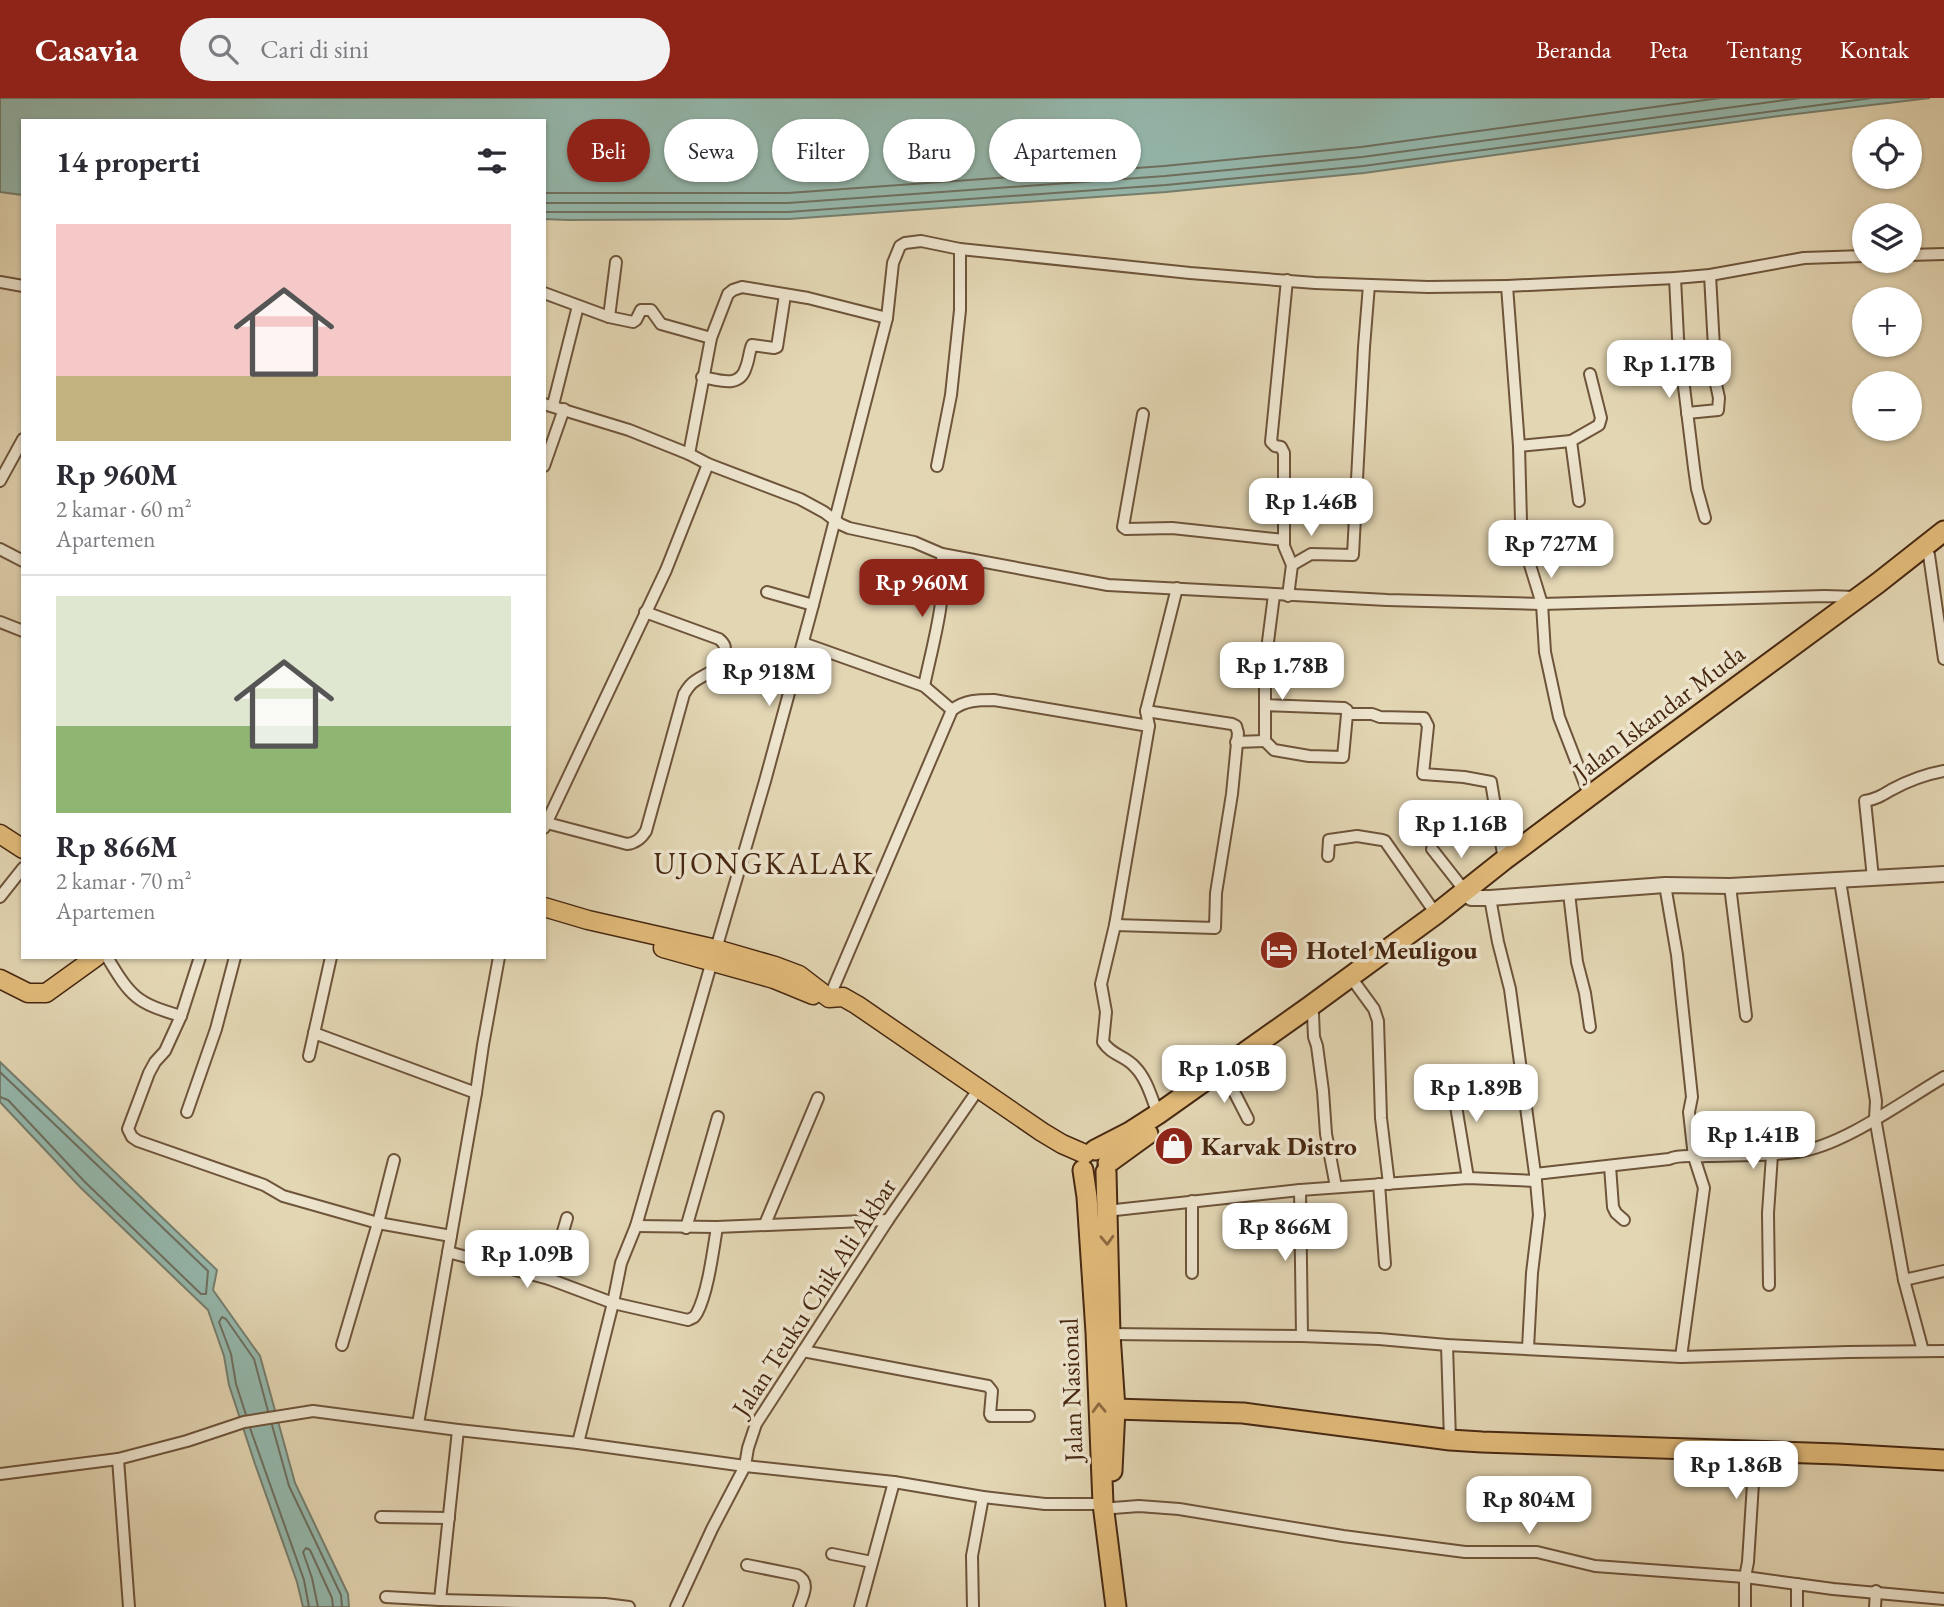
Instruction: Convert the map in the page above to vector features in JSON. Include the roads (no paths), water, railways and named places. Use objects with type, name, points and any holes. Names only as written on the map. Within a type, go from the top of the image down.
[{"type":"highway","name":"Jalan Iskandar Muda","points":[[1093,1162],[1227,1078],[1475,896],[1843,618],[1878,583],[1944,531]]},
{"type":"highway","name":"Jalan Iskandar Muda","points":[[1093,1162],[1130,1132],[1436,914],[1475,896],[1504,860],[1863,599],[1936,550]]},
{"type":"highway","name":"Jalan Nasional","points":[[1093,1162],[1106,1211],[1115,1409],[1107,1490]]},
{"type":"highway","name":"Jalan Nasional","points":[[1093,1162],[1087,1197],[1107,1490],[1118,1606]]},
{"type":"highway","points":[[1115,1409],[1243,1413],[1450,1440],[1944,1460]]},
{"type":"main road","points":[[0,834],[21,848]]},
{"type":"main road","points":[[546,908],[714,955],[842,1008],[1030,1135],[1093,1162]]},
{"type":"main road","points":[[546,919],[799,975],[830,998],[843,997],[857,1005],[1042,1132],[1093,1162]]},
{"type":"main road","points":[[0,979],[28,993],[46,993],[93,959]]},
{"type":"street","points":[[578,1443],[621,1263],[636,1226],[803,643],[887,318],[893,263],[900,246],[921,242],[960,249],[1191,273],[1429,287],[1675,278],[1710,275],[1804,258],[1852,256]]},
{"type":"street","points":[[937,467],[951,395],[959,322],[960,249]]},
{"type":"street","points":[[1922,255],[1944,254]]},
{"type":"street","points":[[609,317],[616,262]]},
{"type":"street","points":[[1687,413],[1718,410],[1710,275]]},
{"type":"street","points":[[1675,278],[1678,338],[1687,413],[1697,489],[1705,517]]},
{"type":"street","points":[[1287,280],[1271,442],[1281,447],[1284,453],[1284,543],[1292,565],[1288,596]]},
{"type":"street","points":[[2,285],[21,286]]},
{"type":"street","points":[[1292,565],[1311,554],[1353,555],[1369,285]]},
{"type":"street","points":[[1507,286],[1521,521],[1542,604],[1545,652],[1559,717],[1590,797]]},
{"type":"street","points":[[689,454],[711,338],[726,299],[733,290],[742,287],[887,318]]},
{"type":"street","points":[[546,294],[609,317],[634,322],[641,310],[652,310],[661,324],[711,338]]},
{"type":"street","points":[[702,377],[736,381],[746,369],[752,345],[776,348],[785,295]]},
{"type":"street","points":[[546,454],[554,406],[578,306]]},
{"type":"street","points":[[1518,446],[1571,441],[1601,423],[1590,374]]},
{"type":"street","points":[[554,406],[629,430],[800,499],[849,528],[914,542],[943,554],[1108,585],[1427,602],[1542,604],[1799,596],[1863,599]]},
{"type":"street","points":[[1143,414],[1124,527],[1126,530],[1172,528],[1284,543]]},
{"type":"street","points":[[1571,441],[1578,501]]},
{"type":"street","points":[[0,481],[21,443]]},
{"type":"street","points":[[546,823],[666,570],[708,464]]},
{"type":"street","points":[[0,549],[21,560]]},
{"type":"street","points":[[1936,550],[1944,659]]},
{"type":"street","points":[[924,686],[940,611],[943,554]]},
{"type":"street","points":[[1158,1114],[1138,1070],[1109,1050],[1103,1042],[1105,1012],[1101,984],[1115,925],[1149,726],[1146,711],[1177,588]]},
{"type":"street","points":[[767,592],[813,605]]},
{"type":"street","points":[[1266,705],[1347,710],[1343,757],[1309,756],[1274,750],[1265,741],[1265,665],[1274,595]]},
{"type":"street","points":[[546,825],[627,844],[642,838],[646,831],[684,694],[691,683],[717,668],[725,648],[719,639],[645,612]]},
{"type":"street","points":[[0,622],[21,630]]},
{"type":"street","points":[[803,643],[924,686],[952,710]]},
{"type":"street","points":[[830,998],[952,710],[963,703],[994,700],[1149,726]]},
{"type":"street","points":[[1115,925],[1215,928],[1216,892],[1232,794],[1238,733],[1236,726],[1146,711]]},
{"type":"street","points":[[1347,714],[1424,718],[1428,726],[1423,774],[1491,782],[1504,860]]},
{"type":"street","points":[[1236,742],[1265,741]]},
{"type":"street","points":[[1873,878],[1865,801],[1880,798],[1892,789],[1944,771]]},
{"type":"street","points":[[1328,856],[1329,840],[1357,836],[1382,840],[1436,914]]},
{"type":"street","points":[[1432,849],[1475,896],[1498,942],[1510,989],[1539,1215],[1532,1273],[1528,1348]]},
{"type":"street","points":[[0,897],[21,871]]},
{"type":"street","points":[[1475,896],[1569,894],[1665,885],[1730,886],[1944,874]]},
{"type":"street","points":[[1840,881],[1876,1101],[1875,1118],[1904,1280],[1923,1351]]},
{"type":"street","points":[[1665,885],[1677,955],[1692,1097],[1689,1112],[1694,1157],[1704,1188],[1681,1357]]},
{"type":"street","points":[[1730,886],[1746,1017]]},
{"type":"street","points":[[1569,894],[1577,962],[1590,1027]]},
{"type":"street","points":[[108,959],[125,986],[141,1001],[153,1008],[181,1016]]},
{"type":"street","points":[[199,959],[181,1016],[165,1051],[149,1073],[129,1125],[132,1137],[156,1148],[264,1185],[283,1196],[378,1223],[451,1236]]},
{"type":"street","points":[[187,1112],[216,1029],[234,959]]},
{"type":"street","points":[[309,1056],[331,959]]},
{"type":"street","points":[[418,1424],[499,959]]},
{"type":"street","points":[[1355,983],[1374,1009],[1378,1021],[1385,1264]]},
{"type":"street","points":[[1313,1014],[1326,1134],[1336,1187]]},
{"type":"street","points":[[314,1033],[476,1093]]},
{"type":"street","points":[[1451,1076],[1468,1178]]},
{"type":"street","points":[[1106,1211],[1336,1187],[1468,1178],[1536,1177],[1669,1159],[1678,1155],[1694,1157],[1800,1152],[1837,1140],[1944,1077]]},
{"type":"street","points":[[1227,1078],[1248,1119]]},
{"type":"street","name":"Jalan Teuku Chik Ali Akbar","points":[[677,1607],[712,1528],[745,1466],[756,1424],[888,1220],[973,1097]]},
{"type":"street","points":[[765,1224],[818,1098]]},
{"type":"street","points":[[686,1227],[718,1117]]},
{"type":"street","points":[[1769,1286],[1768,1213],[1772,1155]]},
{"type":"street","points":[[342,1345],[394,1160]]},
{"type":"street","points":[[1610,1166],[1614,1207],[1624,1220]]},
{"type":"street","points":[[1300,1190],[1302,1336]]},
{"type":"street","points":[[1192,1201],[1192,1273]]},
{"type":"street","points":[[549,1279],[567,1218]]},
{"type":"street","points":[[636,1226],[717,1227],[888,1220]]},
{"type":"street","points":[[448,1252],[549,1279],[613,1303],[686,1320],[693,1318],[698,1311],[709,1273],[717,1227]]},
{"type":"street","points":[[1904,1280],[1944,1271]]},
{"type":"street","points":[[1110,1334],[1379,1339],[1681,1357],[1944,1351]]},
{"type":"street","points":[[1447,1345],[1450,1440]]},
{"type":"street","points":[[803,1351],[988,1386],[992,1391],[991,1416],[1029,1416]]},
{"type":"street","points":[[0,1474],[118,1459],[187,1441],[244,1422],[298,1412],[330,1412],[745,1466],[894,1482],[1045,1504],[1107,1490],[1139,1506],[1179,1509],[1411,1546],[1465,1552],[1536,1552],[1595,1566],[1745,1577],[1833,1589],[1944,1599]]},
{"type":"street","points":[[440,1600],[458,1430]]},
{"type":"street","points":[[1745,1607],[1755,1452]]},
{"type":"street","points":[[118,1459],[129,1607]]},
{"type":"street","points":[[860,1607],[894,1482]]},
{"type":"street","points":[[973,1607],[972,1556],[983,1497]]},
{"type":"street","points":[[381,1517],[449,1518]]},
{"type":"street","points":[[832,1554],[872,1562]]},
{"type":"street","points":[[747,1565],[803,1578],[805,1586],[799,1607]]},
{"type":"street","points":[[1797,1584],[1797,1607]]},
{"type":"street","points":[[1875,1607],[1876,1591]]},
{"type":"street","points":[[386,1597],[629,1607]]},
{"type":"water","points":[[0,98],[1930,98],[1364,173],[1166,192],[789,219],[546,219],[546,119],[21,119],[21,195],[0,192]]},
{"type":"water","points":[[0,1062],[217,1270],[213,1290],[260,1356],[295,1483],[348,1594],[349,1607],[303,1607],[297,1582],[229,1385],[224,1356],[208,1310],[80,1187],[0,1102]]},
{"type":"place","name":"Hotel Meuligou","points":[[1279,950]]},
{"type":"place","name":"Karvak Distro","points":[[1174,1146]]},
{"type":"district","name":"UJONGKALAK","points":[[764,864]]}]
